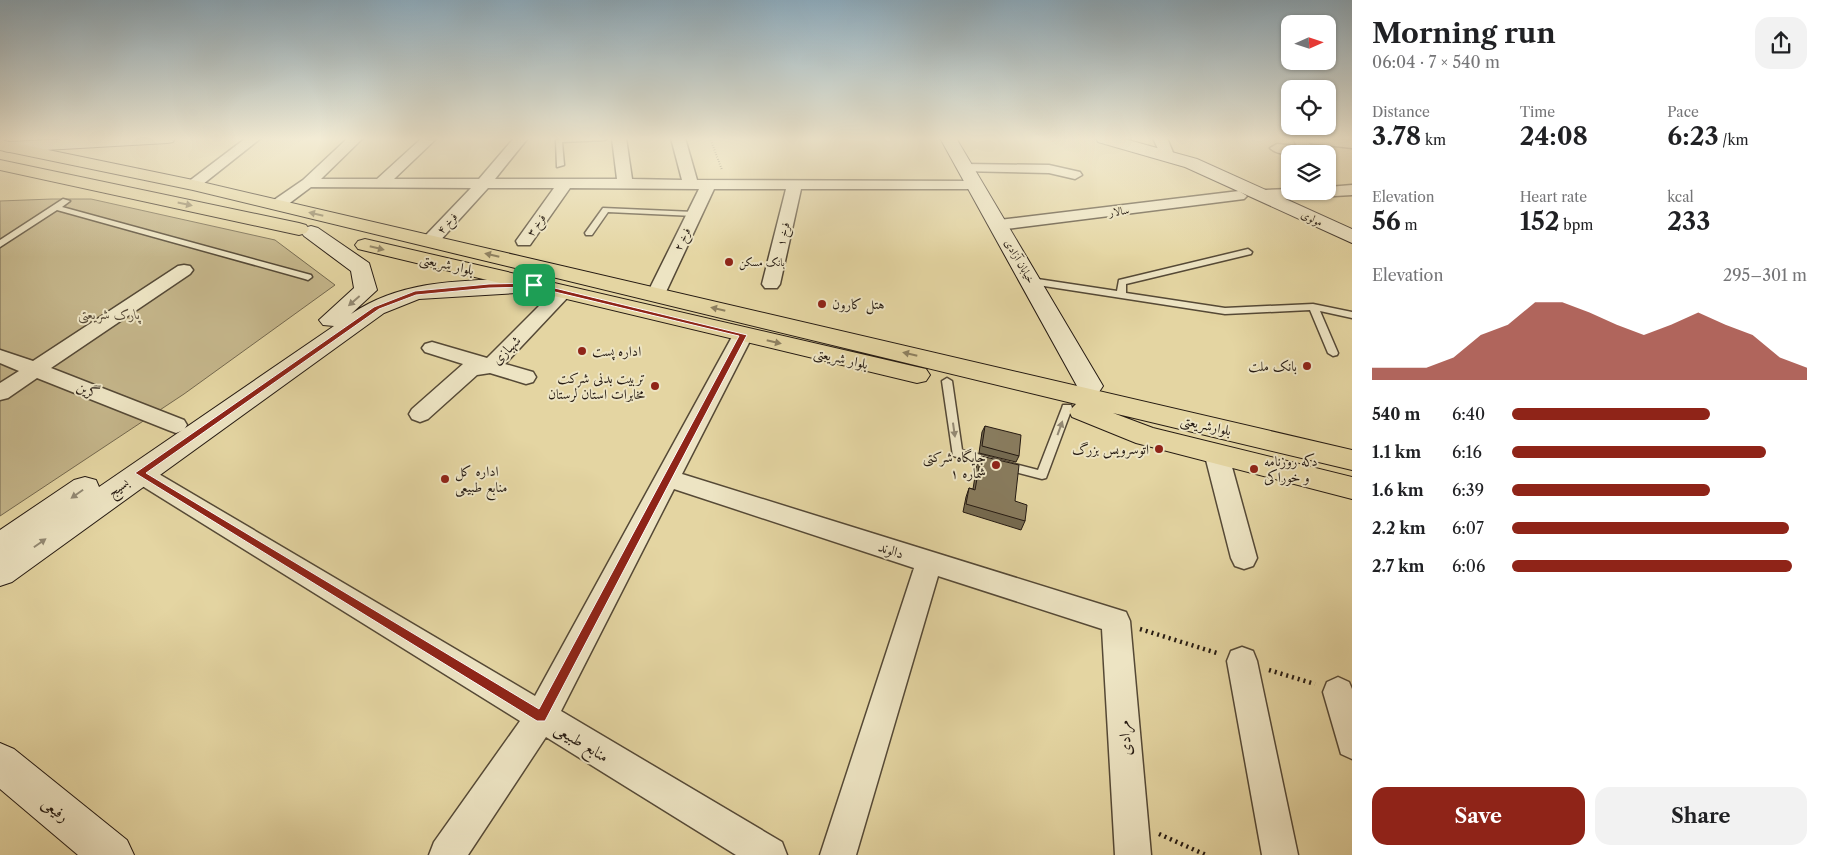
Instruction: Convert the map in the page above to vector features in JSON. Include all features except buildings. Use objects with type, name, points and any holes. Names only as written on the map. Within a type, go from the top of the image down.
[{"type":"main road","name":"بلوار شریعتی","points":[[117,178],[311,232],[743,335],[945,372]]},
{"type":"main road","name":"بلوار شریعتی","points":[[159,178],[656,294],[945,372]]},
{"type":"main road","points":[[945,372],[1014,370],[1146,436],[1217,456],[1352,488]]},
{"type":"main road","points":[[1075,399],[1352,445]]},
{"type":"main road","name":"بلوارشریعتی","points":[[1075,399],[1126,422],[1352,477]]},
{"type":"main road","name":"بلوارشریعتی","points":[[1075,399],[1352,460]]},
{"type":"street","points":[[193,185],[202,178]]},
{"type":"street","points":[[277,205],[313,178]]},
{"type":"street","points":[[380,184],[387,178]]},
{"type":"street","name":"فرخ ۴","points":[[431,240],[488,178]]},
{"type":"street","points":[[624,178],[625,184]]},
{"type":"street","points":[[689,178],[691,184]]},
{"type":"street","points":[[308,183],[795,184],[928,178]]},
{"type":"street","name":"خیابان آزادی","points":[[971,178],[1031,281],[1075,399]]},
{"type":"street","name":"مولوی","points":[[1223,178],[1265,195],[1352,237]]},
{"type":"street","name":"فرخ ۳","points":[[524,241],[564,184]]},
{"type":"street","name":"فرخ ۲","points":[[656,294],[709,184]]},
{"type":"street","name":"فرخ ۱","points":[[771,284],[795,184]]},
{"type":"street","points":[[1265,195],[1352,190]]},
{"type":"street","name":"سالار","points":[[999,225],[1239,196]]},
{"type":"street","name":"بسیج","points":[[0,572],[139,473],[187,428],[336,317],[366,290],[361,268],[311,232]]},
{"type":"street","points":[[0,392],[36,370],[184,270]]},
{"type":"street","name":"بسیج","points":[[0,547],[376,308],[415,293],[489,286],[534,285]]},
{"type":"street","name":"شهبازی","points":[[420,414],[471,369],[491,366],[563,292]]},
{"type":"street","points":[[447,855],[541,717],[743,335]]},
{"type":"street","points":[[432,348],[526,377]]},
{"type":"street","name":"گرین","points":[[0,356],[187,428]]},
{"type":"street","points":[[1217,456],[1244,558]]},
{"type":"street","name":"منابع طبیعی","points":[[139,473],[769,855]]},
{"type":"street","name":"دالوند","points":[[667,478],[1116,621]]},
{"type":"street","points":[[838,855],[929,562]]},
{"type":"street","name":"مرادی","points":[[1116,621],[1132,855]]},
{"type":"street","points":[[1242,661],[1280,855]]},
{"type":"street","points":[[1338,692],[1352,744]]},
{"type":"street","name":"رفیعی","points":[[0,763],[112,855]]},
{"type":"lane","points":[[0,244],[66,201]]},
{"type":"lane","points":[[57,208],[308,277]]},
{"type":"lane","points":[[589,234],[606,210],[694,214]]},
{"type":"lane","points":[[1121,295],[1122,282],[1248,252]]},
{"type":"lane","points":[[1031,281],[1225,311],[1313,307],[1352,315]]},
{"type":"lane","points":[[1313,307],[1333,354]]},
{"type":"lane","points":[[945,372],[957,454],[1042,475],[1075,399]]},
{"type":"path","points":[[725,178],[727,184]]},
{"type":"path","points":[[1130,822],[1206,855]]},
{"type":"green space","name":"پارک شریعتی","points":[[91,199],[275,240],[335,285],[184,394],[0,516],[0,201]]},
{"type":"place","name":"بانک مسکن","points":[[729,262]]},
{"type":"place","name":"هتل کارون","points":[[822,304]]},
{"type":"place","name":"اداره پست","points":[[582,351]]},
{"type":"place","name":"بانک ملت","points":[[1307,366]]},
{"type":"place","name":"تربیت بدنی شرکت مخابرات استان لرستان","points":[[655,386]]},
{"type":"place","name":"اتوسرویس بزرگ","points":[[1159,449]]},
{"type":"place","name":"جایگاه شرکتی شماره ۱","points":[[996,465]]},
{"type":"place","name":"دکه روزنامه و خوراکی","points":[[1254,469]]},
{"type":"place","name":"اداره کل منابع طبیعی","points":[[445,479]]},
{"type":"route","points":[[534,285],[743,335],[541,717],[139,473],[376,308],[415,293],[489,286],[534,285]]}]
